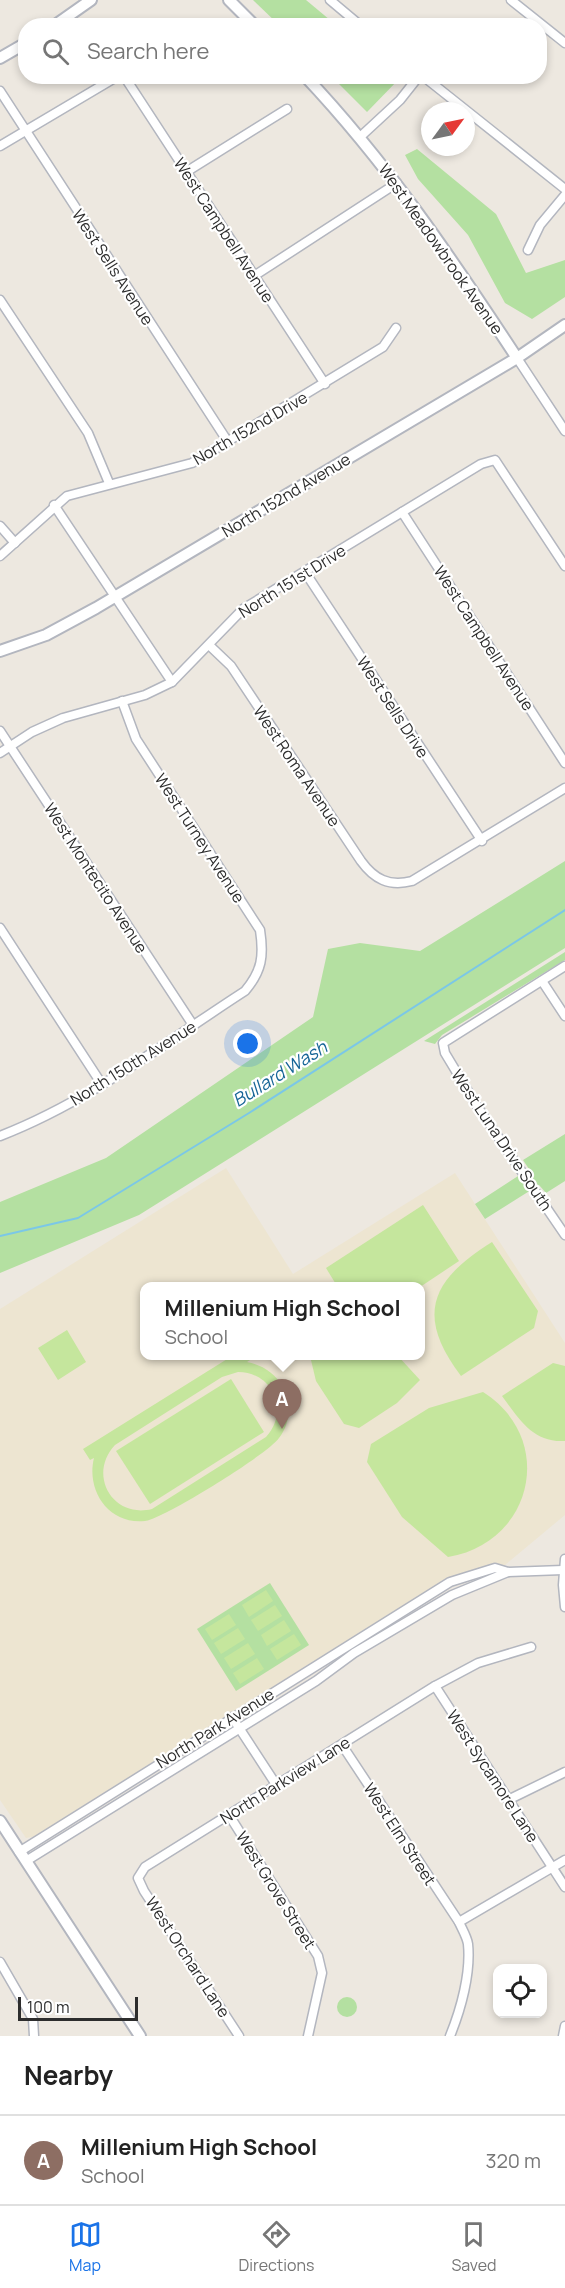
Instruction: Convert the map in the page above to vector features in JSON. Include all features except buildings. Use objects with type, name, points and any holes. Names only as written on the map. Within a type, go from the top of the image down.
[{"type":"street","points":[[65,18],[91,0]]},
{"type":"street","points":[[229,0],[247,18]]},
{"type":"street","points":[[330,0],[351,18]]},
{"type":"street","points":[[511,0],[534,18]]},
{"type":"street","points":[[547,29],[565,43]]},
{"type":"street","points":[[0,58],[18,48]]},
{"type":"street","points":[[0,146],[104,84]]},
{"type":"street","name":"West Campbell Avenue","points":[[129,84],[325,384]]},
{"type":"street","name":"West Meadowbrook Avenue","points":[[312,84],[360,137],[397,183],[450,256],[565,431]]},
{"type":"street","points":[[360,137],[414,84]]},
{"type":"street","points":[[431,84],[565,189]]},
{"type":"street","name":"West Sells Avenue","points":[[0,91],[228,442]]},
{"type":"street","points":[[186,172],[287,109]]},
{"type":"street","points":[[254,276],[397,183]]},
{"type":"street","points":[[528,250],[540,225],[565,195]]},
{"type":"street","points":[[0,300],[88,433],[109,483]]},
{"type":"street","name":"North 152nd Avenue","points":[[0,651],[46,635],[115,597],[517,358],[565,325]]},
{"type":"street","name":"North 152nd Drive","points":[[0,556],[54,505],[67,496],[109,483],[192,463],[383,347],[396,328]]},
{"type":"street","name":"North 151st Drive","points":[[0,753],[63,718],[146,695],[172,682],[210,646],[223,628],[243,609],[481,464],[495,460],[565,566]]},
{"type":"street","points":[[54,505],[172,682]]},
{"type":"street","name":"West Campbell Avenue","points":[[402,512],[565,763]]},
{"type":"street","points":[[0,526],[15,543]]},
{"type":"street","name":"West Sells Drive","points":[[305,572],[482,841]]},
{"type":"street","name":"West Roma Avenue","points":[[210,646],[231,666],[361,861],[376,878],[386,883],[412,881],[482,841]]},
{"type":"street","name":"West Turney Avenue","points":[[122,701],[136,739],[260,930],[264,954],[257,977]]},
{"type":"street","name":"West Montecito Avenue","points":[[0,731],[193,1024]]},
{"type":"street","points":[[482,841],[565,788]]},
{"type":"street","points":[[0,928],[101,1083]]},
{"type":"street","points":[[565,966],[542,981],[565,1016]]},
{"type":"street","name":"North 150th Avenue","points":[[0,1135],[44,1118],[101,1083],[245,992],[257,977]]},
{"type":"street","name":"West Luna Drive South","points":[[542,981],[443,1043],[445,1053],[477,1106],[565,1234]]},
{"type":"street","points":[[565,1559],[563,1570],[565,1607]]},
{"type":"street","name":"North Park Avenue","points":[[22,1857],[232,1717],[460,1578],[495,1568],[508,1572],[563,1570]]},
{"type":"street","name":"North Park Avenue","points":[[22,1857],[239,1727],[452,1595],[508,1572]]},
{"type":"street","points":[[411,1606],[417,1617]]},
{"type":"street","name":"North Parkview Lane","points":[[138,1878],[145,1867],[435,1686],[478,1663],[531,1647]]},
{"type":"street","name":"West Sycamore Lane","points":[[435,1686],[565,1887]]},
{"type":"street","points":[[232,1717],[277,1786]]},
{"type":"street","name":"West Elm Street","points":[[342,1745],[459,1923],[468,1942],[468,1966],[457,2018],[450,2036]]},
{"type":"street","points":[[508,1800],[565,1772]]},
{"type":"street","name":"West Grove Street","points":[[229,1815],[318,1956],[322,1973],[308,2036]]},
{"type":"street","points":[[0,1821],[140,2036]]},
{"type":"street","points":[[459,1923],[551,1866],[565,1860]]},
{"type":"street","name":"West Orchard Lane","points":[[138,1878],[239,2036]]},
{"type":"street","points":[[0,1962],[33,2019],[34,2036]]},
{"type":"street","points":[[563,2036],[565,2026]]},
{"type":"shaded area","points":[[226,1168],[293,1274],[455,1173],[565,1343],[565,1515],[505,1565],[467,1574],[37,1836],[26,1838],[0,1800],[0,1309]]},
{"type":"green space","points":[[253,0],[306,0],[328,18],[272,18]]},
{"type":"green space","points":[[339,84],[394,84],[367,112]]},
{"type":"green space","points":[[417,149],[421,152],[421,156],[426,156],[496,214],[526,273],[565,260],[565,297],[532,319],[505,303],[468,235],[418,179],[405,155]]},
{"type":"green space","points":[[565,861],[565,948],[139,1215],[0,1273],[0,1202],[106,1158],[313,1017],[328,949],[360,943],[420,951]]},
{"type":"green space","points":[[565,952],[565,960],[442,1035],[435,1044],[424,1041]]},
{"type":"green space","points":[[565,1134],[565,1181],[546,1193],[539,1185],[485,1219],[475,1204],[529,1169],[523,1160]]},
{"type":"green space","points":[[423,1205],[459,1261],[425,1284],[335,1282],[326,1268]]},
{"type":"green space","points":[[492,1242],[538,1311],[534,1328],[461,1376],[438,1335],[435,1317],[436,1300],[443,1285],[455,1270]]},
{"type":"green space","points":[[67,1330],[86,1362],[58,1380],[38,1348]]},
{"type":"green space","points":[[226,1360],[250,1360],[247,1362],[258,1365],[272,1374],[286,1393],[289,1406],[286,1426],[271,1446],[237,1471],[155,1518],[132,1521],[110,1511],[97,1493],[93,1482],[94,1458],[90,1460],[83,1449]],"holes":[[[238,1372],[261,1378],[269,1386],[277,1405],[277,1416],[266,1437],[152,1509],[138,1510],[126,1507],[108,1492],[103,1469],[115,1445],[222,1377]]]},
{"type":"green space","points":[[311,1360],[402,1360],[420,1380],[397,1403],[359,1428],[344,1424],[316,1381]]},
{"type":"green space","points":[[553,1363],[565,1366],[565,1441],[554,1441],[535,1434],[521,1421],[502,1396]]},
{"type":"green space","points":[[231,1379],[264,1432],[150,1504],[116,1451]]},
{"type":"green space","points":[[483,1392],[506,1412],[521,1436],[527,1461],[525,1487],[516,1511],[500,1532],[477,1548],[448,1557],[402,1517],[367,1462],[371,1444],[429,1408]]},
{"type":"green space","points":[[270,1583],[309,1645],[236,1691],[197,1629]]},
{"type":"green space","points":[[266,1590],[273,1601],[249,1617],[242,1605]]},
{"type":"green space","points":[[275,1605],[282,1616],[258,1631],[251,1620]]},
{"type":"green space","points":[[229,1614],[236,1625],[212,1640],[205,1629]]},
{"type":"green space","points":[[284,1620],[291,1631],[267,1646],[261,1635]]},
{"type":"green space","points":[[238,1628],[245,1639],[221,1654],[214,1643]]},
{"type":"green space","points":[[294,1634],[301,1645],[277,1660],[270,1649]]},
{"type":"green space","points":[[248,1643],[255,1654],[231,1669],[224,1658]]},
{"type":"green space","points":[[257,1658],[264,1669],[240,1684],[233,1673]]},
{"type":"green space","points":[[347,1997],[354,2000],[357,2007],[354,2014],[347,2017],[340,2014],[337,2007],[340,2000]]},
{"type":"waterway","name":"Bullard Wash","points":[[0,1236],[78,1218],[249,1113],[565,910]]},
{"type":"place","name":"Millenium High School","points":[[282,1429]]}]
